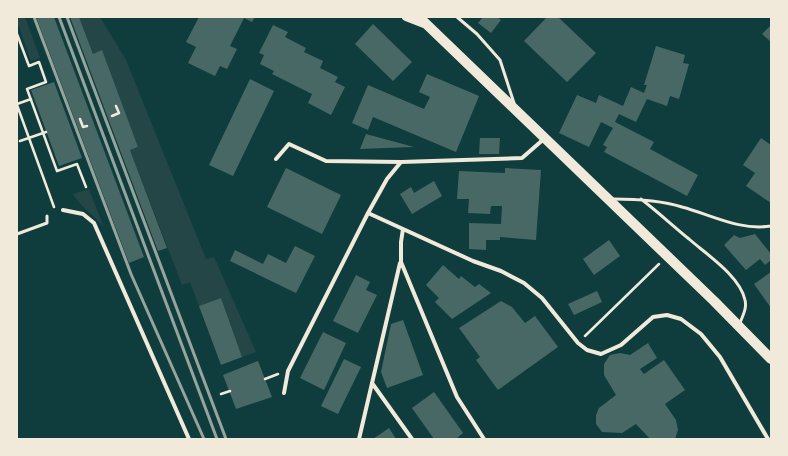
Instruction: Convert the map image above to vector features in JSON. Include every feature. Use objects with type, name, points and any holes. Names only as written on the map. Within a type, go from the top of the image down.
[{"type":"main road","points":[[406,17],[429,26]]},
{"type":"main road","points":[[419,17],[668,256],[739,325],[771,359]]},
{"type":"street","points":[[276,159],[289,144],[326,161],[401,162],[522,158],[545,138]]},
{"type":"street","points":[[284,393],[288,371],[368,213],[387,179],[401,162]]},
{"type":"street","points":[[64,210],[83,214],[94,223],[189,439]]},
{"type":"street","points":[[368,213],[473,261],[501,271],[524,283],[542,298],[578,343],[587,350],[601,354],[621,345],[652,317],[667,315],[681,319],[701,334],[720,357],[768,439]]},
{"type":"street","points":[[359,439],[400,262],[400,242],[403,229]]},
{"type":"street","points":[[400,262],[457,398],[484,439]]},
{"type":"street","points":[[372,383],[412,439]]},
{"type":"lane","points":[[460,18],[477,34],[500,60],[516,111]]},
{"type":"lane","points":[[608,199],[641,199],[682,207],[727,223],[760,228],[771,226]]},
{"type":"lane","points":[[641,199],[713,258],[735,282],[742,292],[745,300],[745,311],[739,325]]},
{"type":"lane","points":[[17,234],[47,222],[47,216]]},
{"type":"path","points":[[17,34],[29,66],[39,62],[46,82],[27,89],[45,132],[57,171],[77,164],[86,187]]},
{"type":"path","points":[[30,99],[17,105],[55,208]]},
{"type":"path","points":[[112,116],[118,114],[116,106]]},
{"type":"path","points":[[80,119],[84,127],[87,126]]},
{"type":"path","points":[[20,141],[45,132]]},
{"type":"path","points":[[578,343],[668,256]]},
{"type":"path","points":[[221,394],[230,391]]},
{"type":"shaded area","points":[[17,17],[25,17],[40,58],[31,61],[19,26],[17,26]]},
{"type":"shaded area","points":[[79,17],[100,17],[126,60],[206,259],[214,257],[256,352],[242,357],[221,298],[199,306],[190,282],[182,285],[130,150],[138,147],[102,51],[93,54]]},
{"type":"shaded area","points":[[89,189],[104,228],[73,194]]},
{"type":"building","points":[[36,17],[54,17],[144,257],[129,263]]},
{"type":"building","points":[[70,17],[79,17],[93,54],[102,50],[138,147],[130,150],[167,248],[158,251]]},
{"type":"building","points":[[199,17],[255,17],[252,22],[244,18],[230,46],[237,49],[227,69],[220,66],[215,76],[188,63],[196,47],[186,42]]},
{"type":"building","points":[[483,17],[497,17],[501,20],[491,33],[478,23]]},
{"type":"building","points":[[547,17],[558,17],[596,53],[567,82],[524,41]]},
{"type":"building","points":[[373,24],[412,62],[393,81],[355,44]]},
{"type":"building","points":[[273,25],[288,32],[285,37],[306,48],[304,52],[323,61],[320,68],[338,77],[335,82],[345,87],[331,115],[308,103],[312,94],[272,74],[274,71],[260,64],[264,55],[259,53]]},
{"type":"building","points":[[771,25],[771,42],[762,34]]},
{"type":"building","points":[[656,46],[685,55],[683,63],[689,64],[679,99],[670,96],[667,106],[647,99],[636,122],[619,114],[615,122],[654,142],[650,149],[698,175],[687,196],[604,152],[607,147],[603,145],[613,128],[601,122],[589,147],[559,133],[577,95],[596,103],[599,95],[623,106],[631,87],[644,93],[647,85],[644,85]]},
{"type":"building","points":[[427,74],[479,96],[456,152],[373,117],[368,130],[352,123],[368,85],[424,109],[430,97],[419,92]]},
{"type":"building","points":[[250,79],[274,91],[233,176],[209,165]]},
{"type":"building","points":[[54,82],[82,158],[59,166],[31,90]]},
{"type":"building","points":[[366,134],[414,147],[360,149]]},
{"type":"building","points":[[480,138],[500,138],[499,154],[479,154]]},
{"type":"building","points":[[761,138],[771,145],[771,203],[746,186],[755,173],[743,165]]},
{"type":"building","points":[[286,168],[341,195],[322,234],[267,207]]},
{"type":"building","points":[[505,168],[541,170],[536,240],[500,237],[500,240],[486,240],[486,250],[469,249],[469,223],[501,224],[502,206],[491,206],[490,214],[468,213],[469,199],[457,199],[459,171],[505,173]]},
{"type":"building","points":[[434,181],[442,196],[412,214],[400,194],[411,187],[414,193]]},
{"type":"building","points":[[755,234],[771,254],[771,260],[765,265],[760,259],[746,270],[724,245],[734,235],[740,238]]},
{"type":"building","points":[[609,240],[620,256],[594,275],[583,259]]},
{"type":"building","points":[[295,246],[315,256],[296,293],[230,261],[235,250],[263,264],[268,254],[286,263]]},
{"type":"building","points":[[443,265],[459,279],[461,276],[475,287],[479,284],[491,293],[452,319],[435,302],[439,298],[426,285]]},
{"type":"building","points":[[771,272],[771,308],[754,284]]},
{"type":"building","points":[[356,275],[370,282],[366,290],[377,295],[358,333],[333,321]]},
{"type":"building","points":[[597,291],[602,302],[574,315],[568,304]]},
{"type":"building","points":[[221,298],[242,357],[221,365],[199,306]]},
{"type":"building","points":[[501,301],[512,307],[525,323],[535,316],[558,347],[498,390],[476,360],[480,357],[459,328]]},
{"type":"building","points":[[403,320],[423,375],[387,388],[381,372],[391,324]]},
{"type":"building","points":[[323,332],[346,343],[324,390],[300,378]]},
{"type":"building","points":[[648,343],[657,358],[640,369],[644,374],[664,360],[685,390],[665,404],[676,420],[678,430],[675,439],[650,439],[636,424],[622,433],[602,432],[596,424],[596,415],[599,408],[616,395],[604,375],[604,364],[610,355],[620,353],[630,355]]},
{"type":"building","points":[[344,359],[361,367],[338,414],[321,406]]},
{"type":"building","points":[[258,361],[272,397],[236,409],[223,375]]},
{"type":"building","points":[[434,392],[463,433],[456,439],[434,439],[412,408]]},
{"type":"building","points":[[389,428],[396,439],[373,439]]},
{"type":"railway","points":[[34,17],[131,274],[204,439]]},
{"type":"railway","points":[[59,17],[217,439]]},
{"type":"railway","points":[[67,17],[226,439]]}]
